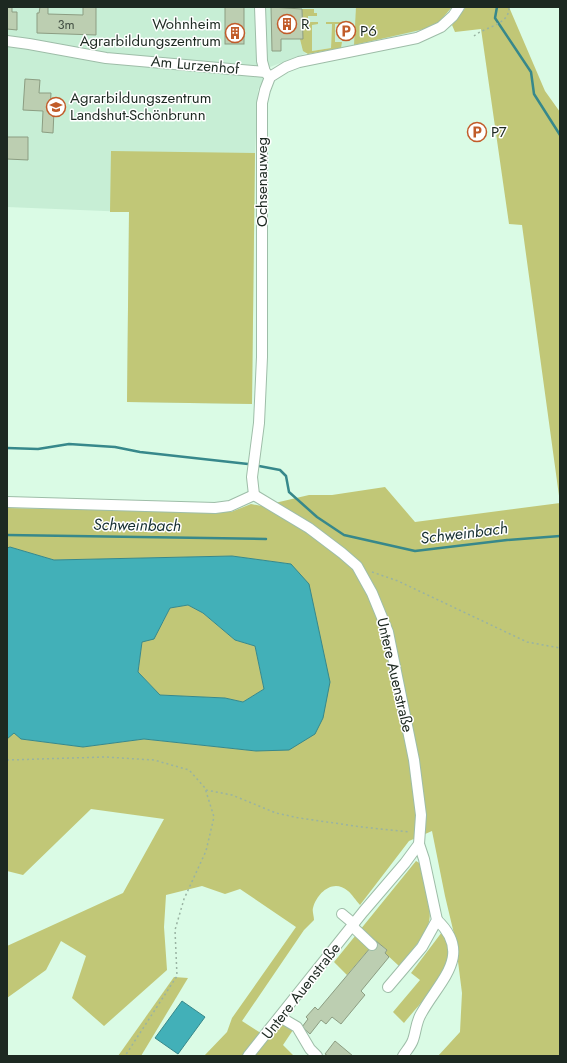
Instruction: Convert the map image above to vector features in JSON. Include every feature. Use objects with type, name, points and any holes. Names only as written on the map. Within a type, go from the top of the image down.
[{"type":"street","points":[[260,7],[262,61],[267,74],[299,62],[417,38],[441,27],[453,16],[459,7]]},
{"type":"street","name":"Am Lurzenhof","points":[[7,41],[106,58],[267,74]]},
{"type":"street","name":"Ochsenauweg","points":[[254,495],[253,471],[259,423],[262,357],[262,104],[267,74]]},
{"type":"street","points":[[7,502],[215,508],[230,506],[254,495]]},
{"type":"street","name":"Untere Auenstraße","points":[[248,1056],[353,925],[405,863],[418,844],[420,833],[420,796],[388,632],[381,611],[357,566],[320,536],[254,495]]},
{"type":"street","points":[[403,1056],[413,1041],[420,1016],[445,978],[453,958],[451,938],[446,928],[437,920],[424,859],[418,844]]},
{"type":"street","points":[[342,914],[372,945]]},
{"type":"street","points":[[388,987],[422,947],[437,920]]},
{"type":"street","points":[[280,1017],[297,1027],[310,1049],[317,1056]]},
{"type":"path","points":[[474,36],[480,30],[504,20],[509,7]]},
{"type":"path","points":[[357,566],[380,576],[398,581],[527,642],[560,648]]},
{"type":"path","points":[[7,760],[105,757],[154,760],[189,770],[206,790],[214,816],[206,851],[184,898],[176,930],[177,976],[125,1056]]},
{"type":"path","points":[[206,790],[232,795],[276,813],[299,818],[420,833]]},
{"type":"shaded area","points":[[7,7],[452,7],[440,21],[415,32],[341,48],[341,42],[335,42],[335,24],[326,22],[326,24],[332,24],[331,48],[312,51],[270,67],[258,90],[255,153],[252,404],[127,402],[129,212],[7,207]]},
{"type":"green space","points":[[356,7],[452,7],[440,21],[429,28],[354,45]]},
{"type":"green space","points":[[466,7],[509,7],[545,91],[560,112],[560,503],[522,225],[509,224],[481,29],[455,32],[452,25]]},
{"type":"green space","points":[[302,9],[314,9],[314,13],[317,13],[317,16],[308,16],[308,22],[318,22],[318,24],[312,25],[312,51],[331,48],[332,24],[326,24],[326,22],[341,22],[341,24],[335,24],[335,42],[342,42],[341,48],[308,54],[303,51],[300,39],[303,38]]},
{"type":"green space","points":[[111,151],[255,153],[252,404],[127,402],[129,212],[110,212]]},
{"type":"green space","points":[[385,487],[415,522],[560,503],[560,1056],[438,1056],[460,1032],[462,993],[455,938],[432,831],[409,841],[360,905],[350,892],[337,886],[326,889],[318,897],[313,908],[314,920],[304,930],[242,1021],[264,1035],[284,1023],[293,1030],[283,1045],[294,1056],[204,1056],[227,1032],[232,1018],[296,927],[240,889],[225,894],[202,886],[166,895],[164,927],[167,970],[104,1026],[72,998],[86,956],[61,941],[46,970],[7,998],[7,946],[123,893],[164,819],[91,809],[23,875],[7,871],[7,739],[14,733],[21,739],[83,747],[144,739],[256,751],[291,564],[232,556],[54,560],[10,547],[7,548],[7,508],[231,512],[251,504],[262,506],[309,495],[332,495]]},
{"type":"green space","points":[[188,605],[203,613],[235,640],[255,646],[264,689],[243,702],[225,698],[160,695],[138,672],[142,642],[163,622],[170,608]]},
{"type":"green space","points":[[416,861],[421,864],[430,909],[429,922],[424,934],[399,966],[385,953],[387,950],[376,941],[347,975],[334,962]]},
{"type":"green space","points":[[442,932],[449,949],[445,968],[433,988],[404,1023],[393,1012],[420,980],[411,973]]},
{"type":"green space","points":[[174,977],[188,978],[141,1056],[118,1056]]},
{"type":"water","points":[[10,547],[54,560],[232,556],[291,564],[309,584],[330,682],[323,718],[315,734],[289,750],[256,751],[144,739],[83,747],[21,739],[14,733],[7,739],[7,548]],"holes":[[[188,605],[203,613],[235,640],[255,646],[264,689],[243,702],[225,698],[160,695],[138,672],[142,642],[154,639],[170,608]]]},
{"type":"water","points":[[182,1001],[205,1017],[178,1054],[155,1038]]},
{"type":"building","points":[[7,7],[12,7],[12,12],[17,12],[17,30],[7,29]]},
{"type":"building","points":[[40,7],[48,7],[48,14],[83,15],[83,7],[96,7],[96,35],[37,33],[37,13],[39,13]]},
{"type":"building","name":"Wohnheim Agrarbildungszentrum","points":[[225,7],[244,7],[244,44],[225,44]]},
{"type":"building","name":"R","points":[[271,7],[302,9],[303,39],[281,39],[281,51],[272,51]]},
{"type":"building","points":[[25,79],[40,80],[39,93],[51,93],[50,111],[54,111],[53,133],[42,132],[43,111],[23,110]]},
{"type":"building","points":[[7,137],[28,137],[28,160],[7,159]]},
{"type":"building","points":[[376,941],[387,950],[385,953],[389,957],[361,991],[365,995],[341,1024],[332,1017],[326,1024],[321,1020],[310,1034],[302,1027],[308,1019],[306,1017],[315,1007],[318,1010]]},
{"type":"building","points":[[335,1041],[353,1056],[328,1056],[325,1054]]},
{"type":"waterway","name":"Schweinbach","points":[[497,7],[495,18],[531,72],[534,94],[560,135]]},
{"type":"waterway","name":"Schweinbach","points":[[7,448],[38,449],[69,444],[115,447],[140,452],[248,464]]},
{"type":"waterway","name":"Schweinbach","points":[[259,466],[280,470],[286,476],[289,492],[317,517],[344,535],[415,551],[507,540],[560,536]]},
{"type":"waterway","name":"Schweinbach","points":[[7,535],[266,539]]},
{"type":"place","name":"R","points":[[287,24]]},
{"type":"place","name":"P6","points":[[346,31]]},
{"type":"place","name":"Wohnheim Agrarbildungszentrum","points":[[235,33]]},
{"type":"place","name":"Agrarbildungszentrum Landshut-Schönbrunn","points":[[56,107]]},
{"type":"place","name":"P7","points":[[477,132]]}]
